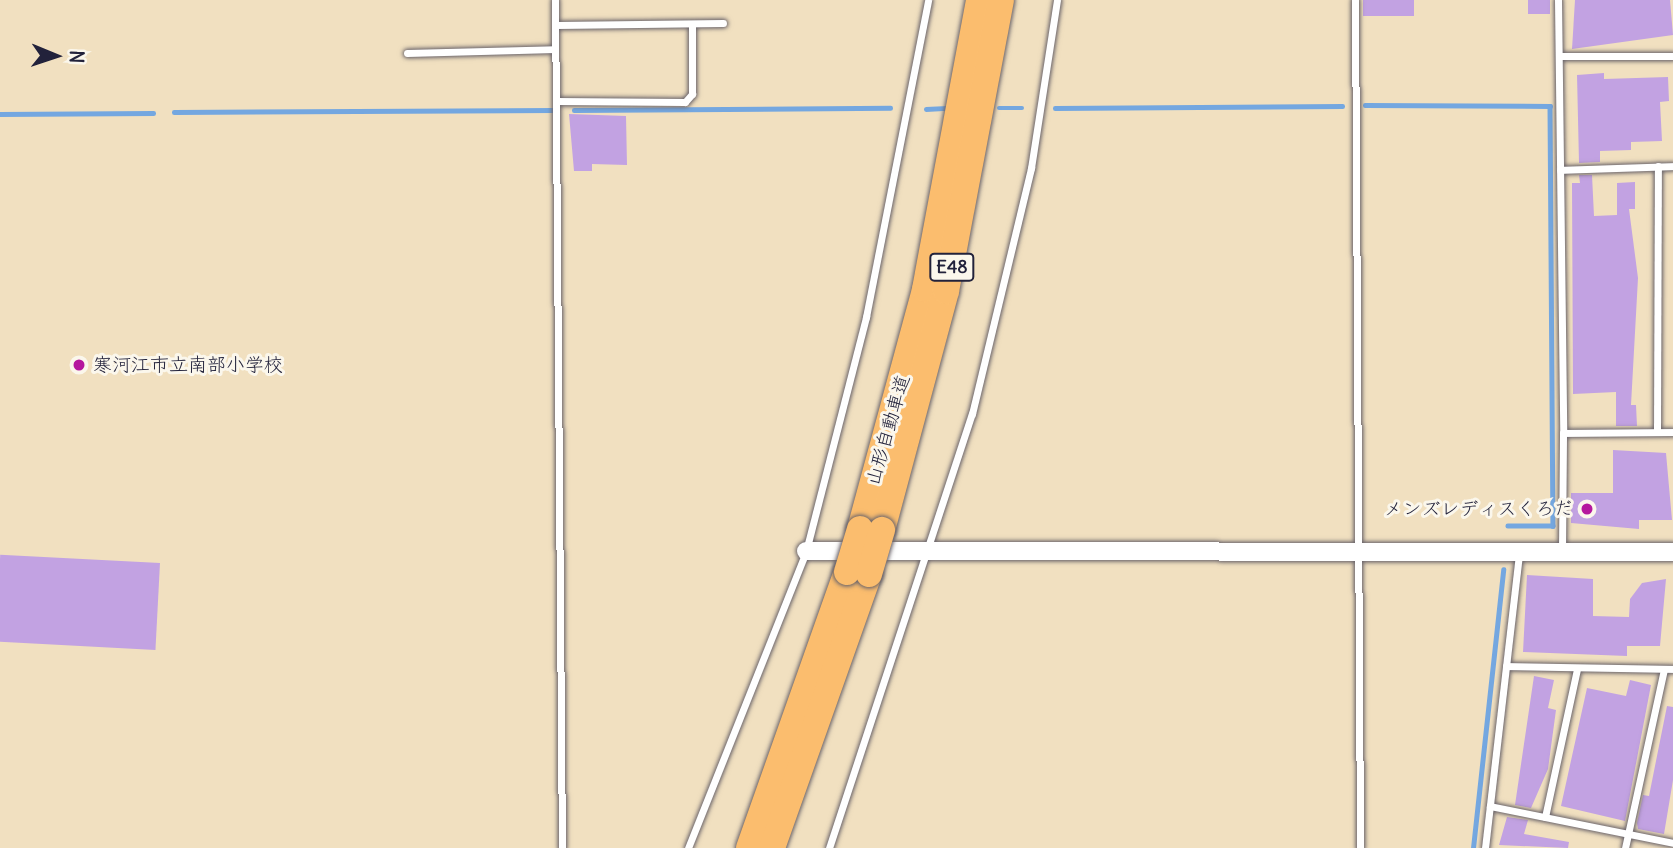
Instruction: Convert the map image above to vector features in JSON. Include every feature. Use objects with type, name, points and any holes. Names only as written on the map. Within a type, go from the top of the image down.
[{"type":"highway","name":"山形自動車道","points":[[871,530],[925,289],[979,0]]},
{"type":"highway","name":"山形自動車道","points":[[772,848],[949,278],[1001,0]]},
{"type":"highway","name":"山形自動車道","points":[[749,848],[858,573]]},
{"type":"street","points":[[806,551],[1673,552]]},
{"type":"lane","points":[[555,0],[562,848]]},
{"type":"lane","points":[[688,848],[806,551],[866,317],[928,0]]},
{"type":"lane","points":[[829,848],[930,551],[999,313],[1046,91],[1057,0]]},
{"type":"lane","points":[[1355,0],[1360,848]]},
{"type":"lane","points":[[1558,0],[1562,551]]},
{"type":"lane","points":[[556,25],[723,23]]},
{"type":"lane","points":[[556,101],[685,102],[692,94],[692,24]]},
{"type":"lane","points":[[407,53],[555,50]]},
{"type":"lane","points":[[1559,56],[1673,56]]},
{"type":"lane","points":[[1657,432],[1658,166]]},
{"type":"lane","points":[[1560,170],[1673,166]]},
{"type":"lane","points":[[1563,433],[1673,432]]},
{"type":"lane","points":[[1485,848],[1519,550]]},
{"type":"lane","points":[[1506,666],[1673,669]]},
{"type":"lane","points":[[1545,817],[1577,669]]},
{"type":"lane","points":[[1625,848],[1664,669]]},
{"type":"lane","points":[[1490,806],[1673,843]]},
{"type":"building","points":[[1363,0],[1414,0],[1414,16],[1363,16]]},
{"type":"building","points":[[1528,0],[1550,0],[1550,14],[1528,14]]},
{"type":"building","points":[[1575,0],[1670,0],[1673,35],[1572,49]]},
{"type":"building","points":[[1604,73],[1604,79],[1668,77],[1669,101],[1660,102],[1662,141],[1631,142],[1631,150],[1600,151],[1600,162],[1579,163],[1577,75]]},
{"type":"building","points":[[569,114],[626,116],[627,165],[592,164],[592,171],[574,171]]},
{"type":"building","points":[[1579,175],[1592,175],[1594,216],[1617,215],[1617,183],[1635,182],[1635,209],[1629,209],[1638,278],[1631,405],[1636,405],[1637,426],[1616,426],[1616,392],[1573,394],[1572,183],[1580,183]]},
{"type":"building","points":[[1613,450],[1666,453],[1672,520],[1639,520],[1639,529],[1571,523],[1571,493],[1613,493]]},
{"type":"building","points":[[0,555],[160,563],[155,650],[0,642]]},
{"type":"building","points":[[1527,575],[1593,579],[1593,616],[1629,617],[1630,599],[1642,583],[1666,579],[1660,646],[1627,646],[1627,656],[1523,652]]},
{"type":"building","points":[[1534,676],[1554,680],[1548,708],[1556,710],[1548,769],[1531,808],[1515,805]]},
{"type":"building","points":[[1630,680],[1651,685],[1625,821],[1561,806],[1587,688],[1626,696]]},
{"type":"building","points":[[1667,706],[1673,707],[1673,780],[1664,834],[1638,829],[1637,823],[1643,795],[1649,796]]},
{"type":"building","points":[[1507,817],[1528,820],[1524,834],[1569,842],[1568,848],[1499,845]]},
{"type":"waterway","points":[[1365,105],[1550,106],[1553,526],[1508,526]]},
{"type":"waterway","points":[[1055,108],[1342,106]]},
{"type":"waterway","points":[[574,110],[890,108]]},
{"type":"waterway","points":[[926,109],[947,108]]},
{"type":"waterway","points":[[999,108],[1022,108]]},
{"type":"waterway","points":[[174,112],[554,110]]},
{"type":"waterway","points":[[0,114],[153,113]]},
{"type":"waterway","points":[[1473,848],[1503,570]]},
{"type":"place","name":"寒河江市立南部小学校","points":[[79,365]]},
{"type":"place","name":"メンズレディスくろだ","points":[[1587,509]]}]
